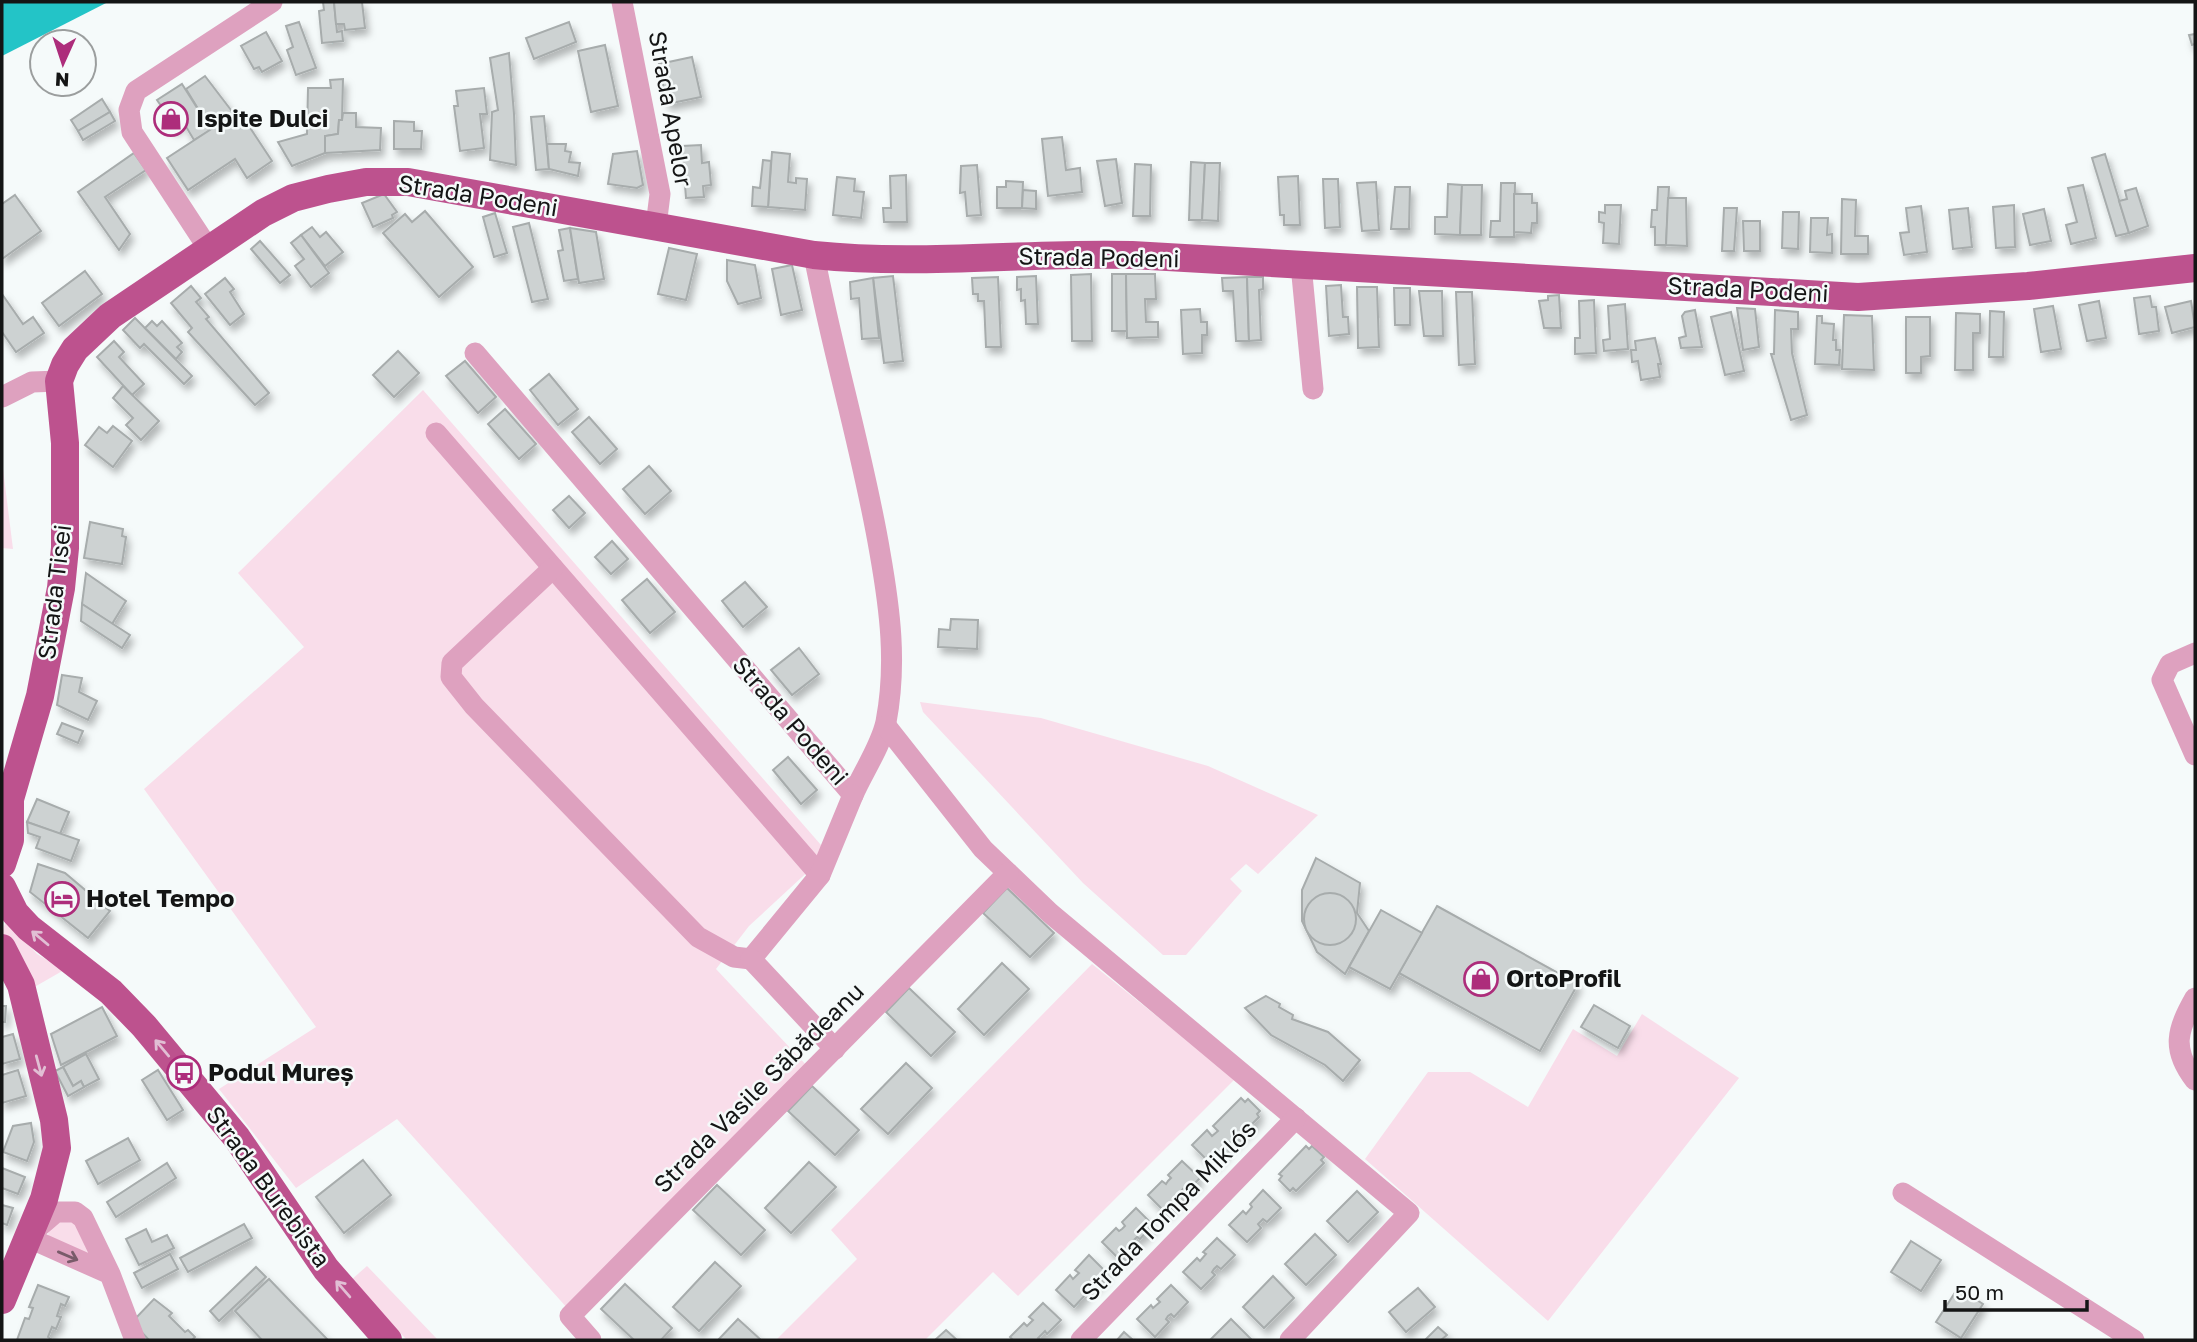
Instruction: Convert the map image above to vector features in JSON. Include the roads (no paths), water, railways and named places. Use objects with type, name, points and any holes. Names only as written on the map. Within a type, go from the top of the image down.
[{"type":"main road","name":"Strada Podeni","points":[[59,381],[75,349],[89,335],[208,248],[263,213],[293,198],[366,182],[408,182],[814,255],[868,261],[1075,254],[1858,297],[2028,286],[2195,268]]},
{"type":"main road","name":"Strada Tisei","points":[[2,864],[10,840],[13,816],[6,802],[40,696],[61,587],[65,548],[65,443],[59,381]]},
{"type":"main road","name":"Strada Burebista","points":[[2,887],[15,913],[29,928],[111,992],[144,1026],[237,1138],[326,1269],[388,1340]]},
{"type":"main road","points":[[2,948],[21,985],[57,1147],[52,1176],[2,1300]]},
{"type":"street","points":[[208,248],[132,132],[130,110],[136,92],[272,2]]},
{"type":"street","name":"Strada Apelor","points":[[622,2],[660,194],[656,226]]},
{"type":"street","name":"Strada Podeni","points":[[475,353],[853,795],[886,726],[894,670],[890,615],[867,480],[814,255]]},
{"type":"street","points":[[1301,265],[1313,389]]},
{"type":"street","points":[[2,397],[32,382],[59,381]]},
{"type":"street","points":[[436,433],[820,875]]},
{"type":"street","points":[[553,568],[452,663],[451,677],[474,706],[698,937],[734,957],[751,959],[835,1049]]},
{"type":"street","points":[[2195,653],[2170,664],[2162,680],[2195,755]]},
{"type":"street","points":[[886,726],[983,849],[1050,914],[1409,1213],[1300,1337]]},
{"type":"street","points":[[751,959],[820,875],[853,795]]},
{"type":"street","name":"Strada Vasile Săbădeanu","points":[[591,1340],[570,1316],[1008,873]]},
{"type":"street","points":[[2195,998],[2181,1023],[2178,1045],[2184,1066],[2195,1080]]},
{"type":"street","name":"Strada Tompa Miklós","points":[[1081,1340],[1296,1118]]},
{"type":"street","points":[[1903,1193],[2134,1340]]},
{"type":"street","points":[[110,1274],[27,1237],[57,1212],[75,1212],[88,1226],[110,1274],[135,1340]]},
{"type":"water","points":[[2,2],[108,2],[57,28],[28,28],[28,43],[2,56]]},
{"type":"place","name":"Ispite Dulci","points":[[171,119]]},
{"type":"place","name":"Hotel Tempo","points":[[62,899]]},
{"type":"place","name":"OrtoProfil","points":[[1481,979]]},
{"type":"place","name":"Podul Mureș","points":[[184,1073]]}]
